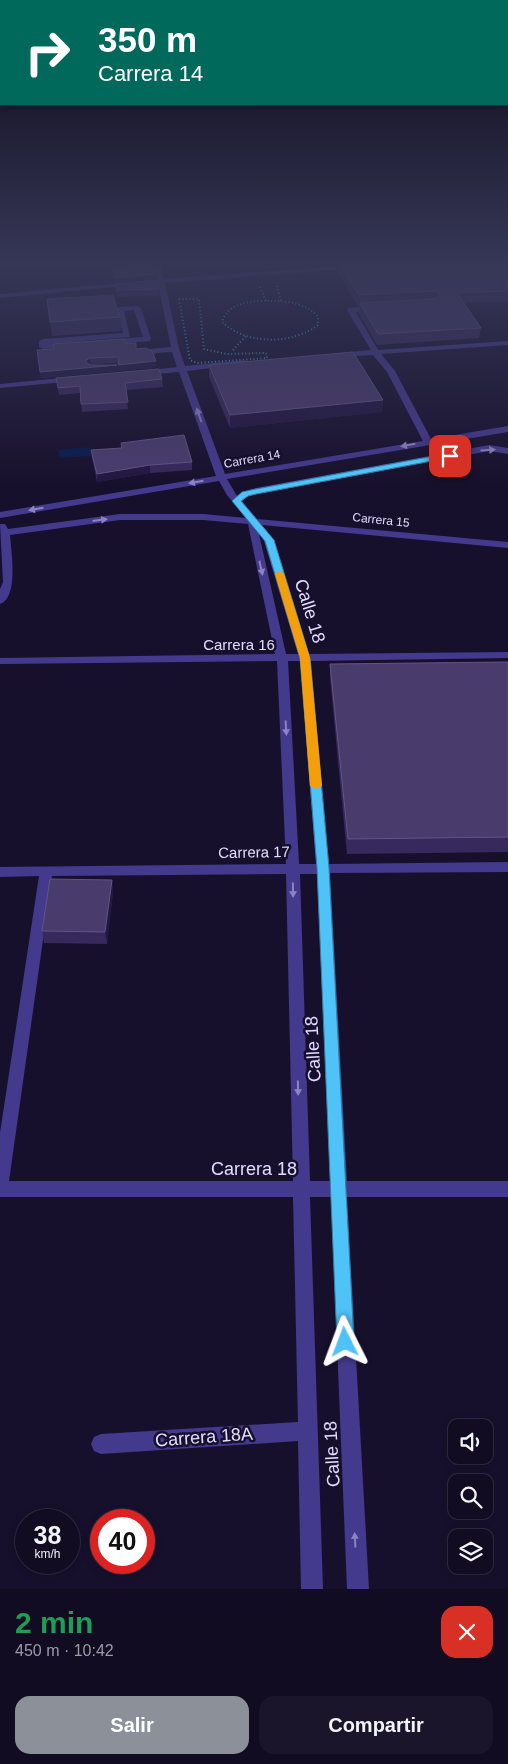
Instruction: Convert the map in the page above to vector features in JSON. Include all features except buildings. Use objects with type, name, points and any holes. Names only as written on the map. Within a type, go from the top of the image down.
[{"type":"street","points":[[83,338],[43,341],[42,347],[147,338]]},
{"type":"street","name":"Calle 18","points":[[173,338],[220,477],[236,501],[269,540],[305,658],[323,868],[358,1589]]},
{"type":"street","points":[[368,338],[376,353],[391,371],[427,441]]},
{"type":"street","points":[[328,356],[508,343]]},
{"type":"street","points":[[153,360],[153,351],[175,348]]},
{"type":"street","points":[[138,365],[153,360],[181,366]]},
{"type":"street","points":[[132,374],[181,366],[252,362]]},
{"type":"street","points":[[0,386],[83,378]]},
{"type":"street","name":"Carrera 14","points":[[0,516],[427,441],[508,429]]},
{"type":"street","points":[[236,501],[245,494],[256,491],[489,448],[508,451]]},
{"type":"street","points":[[0,601],[8,582],[2,529],[120,517],[203,517],[252,520]]},
{"type":"street","name":"Calle 18","points":[[252,520],[282,659],[293,868],[312,1589]]},
{"type":"street","name":"Carrera 15","points":[[252,520],[508,545]]},
{"type":"street","name":"Carrera 16","points":[[0,661],[508,655]]},
{"type":"street","name":"Carrera 17","points":[[0,872],[508,867]]},
{"type":"street","points":[[0,1189],[46,871]]},
{"type":"street","name":"Carrera 18","points":[[0,1189],[508,1189]]},
{"type":"street","name":"Carrera 18A","points":[[101,1444],[307,1431]]},
{"type":"path","points":[[186,338],[190,360],[198,363],[267,358],[266,353],[218,354],[204,349],[203,338]]},
{"type":"path","points":[[228,355],[244,338]]},
{"type":"path","points":[[260,338],[282,338]]},
{"type":"water","points":[[90,447],[92,456],[60,458],[58,450]]},
{"type":"slow traffic","points":[[279,574],[305,658],[316,786]]},
{"type":"route","points":[[345,1342],[323,868],[305,658],[269,540],[236,501],[245,494],[256,491],[450,456]]}]
